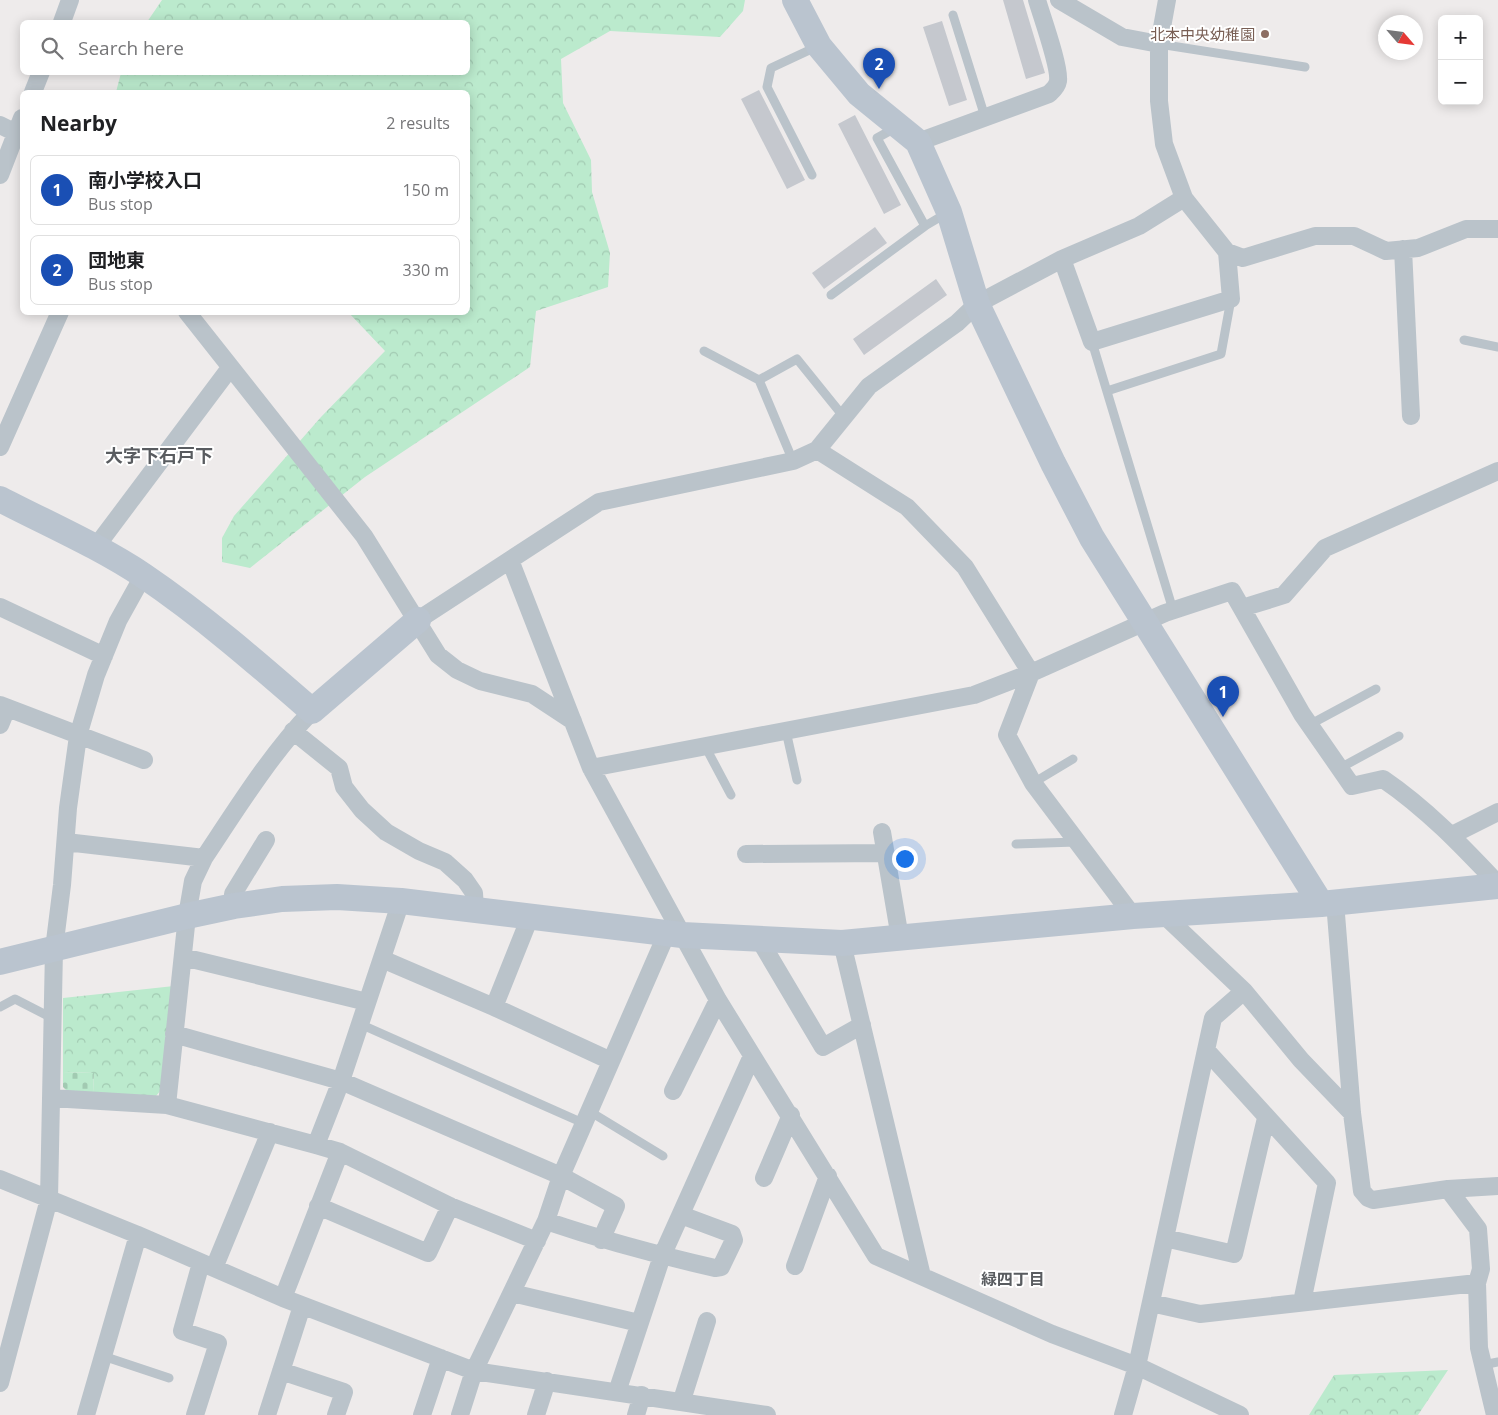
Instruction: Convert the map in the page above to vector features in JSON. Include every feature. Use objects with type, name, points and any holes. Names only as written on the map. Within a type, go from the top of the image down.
[{"type":"street","points":[[63,20],[70,0]]},
{"type":"street","points":[[795,0],[820,46],[859,94],[908,134],[949,212],[977,304],[1092,538],[1145,624],[1328,903],[1362,1191],[1368,1198],[1374,1200],[1448,1189],[1498,1186]]},
{"type":"street","points":[[908,134],[985,117],[1049,94],[1056,86],[1058,79],[1037,0]]},
{"type":"street","points":[[1059,0],[1122,37],[1159,44]]},
{"type":"street","points":[[1167,0],[1159,44],[1159,101],[1164,144],[1184,198],[1227,252],[1243,258],[1314,236],[1354,236],[1386,251],[1418,248],[1466,229],[1498,229]]},
{"type":"street","points":[[34,90],[40,75]]},
{"type":"street","points":[[0,125],[20,129]]},
{"type":"street","points":[[0,175],[20,131]]},
{"type":"street","points":[[167,1105],[187,916],[193,881],[204,858],[254,782],[293,731],[312,711],[418,620],[599,502],[794,461],[817,450],[842,416],[869,386],[957,323],[977,304],[1062,259],[1139,226],[1184,198]]},
{"type":"street","points":[[1403,249],[1410,416]]},
{"type":"street","points":[[1062,259],[1092,342],[1231,299],[1227,252]]},
{"type":"street","points":[[0,447],[59,315]]},
{"type":"street","points":[[189,315],[364,536],[438,655],[457,670],[480,681],[532,694],[573,720]]},
{"type":"street","points":[[95,548],[230,368]]},
{"type":"street","points":[[817,450],[907,507],[965,567],[1031,673]]},
{"type":"street","points":[[1242,608],[1284,595],[1325,548],[1498,471]]},
{"type":"street","points":[[0,499],[95,548],[143,576],[232,642],[312,711]]},
{"type":"street","points":[[510,560],[591,768],[674,934],[791,1115],[876,1256],[1052,1334],[1137,1366],[1208,1407],[1240,1415]]},
{"type":"street","points":[[0,1383],[49,1199],[54,949],[78,736],[104,656],[118,621],[143,576]]},
{"type":"street","points":[[591,768],[974,695],[1031,673],[1173,610],[1232,591],[1309,725],[1352,786],[1383,780],[1408,796],[1452,835],[1498,885]]},
{"type":"street","points":[[0,607],[104,656]]},
{"type":"street","points":[[1031,673],[1007,735],[1033,783],[1134,916]]},
{"type":"street","points":[[0,725],[3,706],[144,760]]},
{"type":"street","points":[[293,731],[339,768],[344,787],[362,810],[386,832],[419,851],[445,862],[465,880],[474,892],[475,910]]},
{"type":"street","points":[[1452,835],[1498,812]]},
{"type":"street","points":[[882,832],[900,938]]},
{"type":"street","points":[[234,906],[233,894],[266,840]]},
{"type":"street","points":[[66,842],[204,858]]},
{"type":"street","points":[[746,854],[885,853]]},
{"type":"street","points":[[0,962],[187,916],[234,906],[282,899],[337,897],[401,901],[674,934],[842,943],[1134,916],[1328,903],[1498,885]]},
{"type":"street","points":[[316,1145],[341,1081],[401,901]]},
{"type":"street","points":[[1164,915],[1244,991],[1301,1060],[1352,1113]]},
{"type":"street","points":[[494,1007],[530,917]]},
{"type":"street","points":[[460,1415],[474,1371],[546,1221],[561,1176],[586,1117],[611,1061],[674,934]]},
{"type":"street","points":[[759,939],[823,1047],[862,1025]]},
{"type":"street","points":[[842,943],[922,1276]]},
{"type":"street","points":[[183,957],[367,1002]]},
{"type":"street","points":[[382,959],[494,1007],[611,1061]]},
{"type":"street","points":[[1123,1415],[1137,1366],[1213,1018],[1244,991]]},
{"type":"street","points":[[673,1090],[718,1000]]},
{"type":"street","points":[[174,1034],[341,1081],[561,1176],[616,1206],[601,1240]]},
{"type":"street","points":[[1206,1050],[1327,1183],[1302,1302]]},
{"type":"street","points":[[616,1392],[662,1256],[752,1056]]},
{"type":"street","points":[[51,1098],[167,1105],[340,1152],[450,1206],[537,1241]]},
{"type":"street","points":[[764,1178],[791,1115]]},
{"type":"street","points":[[1165,1238],[1234,1254],[1266,1118]]},
{"type":"street","points":[[195,1415],[218,1343],[182,1331],[207,1265],[270,1132]]},
{"type":"street","points":[[283,1298],[340,1152]]},
{"type":"street","points":[[795,1266],[828,1176]]},
{"type":"street","points":[[0,1179],[138,1235],[302,1306],[474,1371],[682,1400],[767,1415]]},
{"type":"street","points":[[1448,1189],[1478,1229],[1481,1269],[1477,1283],[1479,1348],[1491,1363],[1495,1415]]},
{"type":"street","points":[[318,1206],[428,1253],[450,1206]]},
{"type":"street","points":[[546,1221],[601,1240],[715,1268],[721,1267],[734,1240],[732,1234],[681,1215]]},
{"type":"street","points":[[86,1415],[138,1235]]},
{"type":"street","points":[[1151,1303],[1200,1314],[1477,1283]]},
{"type":"street","points":[[512,1293],[639,1323]]},
{"type":"street","points":[[267,1415],[302,1306]]},
{"type":"street","points":[[682,1400],[707,1321]]},
{"type":"street","points":[[422,1415],[441,1358]]},
{"type":"street","points":[[281,1371],[344,1392],[336,1415]]},
{"type":"street","points":[[536,1415],[547,1382]]},
{"type":"street","points":[[636,1415],[642,1395]]},
{"type":"lane","points":[[953,15],[985,117]]},
{"type":"lane","points":[[1159,44],[1305,67]]},
{"type":"lane","points":[[812,175],[767,87],[771,68],[820,46]]},
{"type":"lane","points":[[908,134],[877,138],[925,226]]},
{"type":"lane","points":[[830,295],[925,226],[949,212]]},
{"type":"lane","points":[[1107,391],[1221,354],[1231,299]]},
{"type":"lane","points":[[1464,340],[1498,347]]},
{"type":"lane","points":[[1092,342],[1173,610]]},
{"type":"lane","points":[[704,350],[759,380],[794,461]]},
{"type":"lane","points":[[759,380],[797,359],[842,416]]},
{"type":"lane","points":[[1309,725],[1376,689]]},
{"type":"lane","points":[[786,731],[797,780]]},
{"type":"lane","points":[[1340,768],[1399,736]]},
{"type":"lane","points":[[705,746],[731,795]]},
{"type":"lane","points":[[1033,783],[1073,760]]},
{"type":"lane","points":[[1016,844],[1076,842]]},
{"type":"lane","points":[[0,1007],[16,999],[52,1018]]},
{"type":"lane","points":[[360,1024],[586,1117],[663,1156]]},
{"type":"lane","points":[[103,1356],[169,1378]]},
{"type":"green space","points":[[162,0],[745,0],[743,11],[720,37],[610,31],[561,59],[563,103],[591,160],[592,192],[610,253],[608,287],[536,311],[530,367],[365,477],[250,568],[222,562],[222,538],[234,516],[321,417],[385,351],[351,315],[470,315],[470,90],[117,90],[120,75],[470,75],[470,20],[148,20]]},
{"type":"green space","points":[[174,986],[161,1090],[156,1096],[93,1093],[94,1073],[63,1072],[63,998]]},
{"type":"green space","points":[[63,1072],[94,1073],[93,1093],[69,1093],[63,1087]]},
{"type":"green space","points":[[1448,1370],[1418,1415],[1309,1415],[1334,1375]]},
{"type":"building","points":[[1003,0],[1023,0],[1045,73],[1026,79]]},
{"type":"building","points":[[942,21],[967,100],[949,106],[923,27]]},
{"type":"building","points":[[759,90],[805,180],[787,189],[741,99]]},
{"type":"building","points":[[855,115],[901,205],[884,214],[838,124]]},
{"type":"building","points":[[875,227],[887,243],[824,289],[812,273]]},
{"type":"building","points":[[936,279],[947,295],[864,355],[853,339]]},
{"type":"place","name":"北本中央幼稚園","points":[[1265,34]]},
{"type":"place","name":"団地東","points":[[879,89]]},
{"type":"place","name":"南小学校入口","points":[[1223,717]]},
{"type":"district","name":"大字下石戸下","points":[[159,455]]},
{"type":"district","name":"緑四丁目","points":[[1013,1279]]}]
